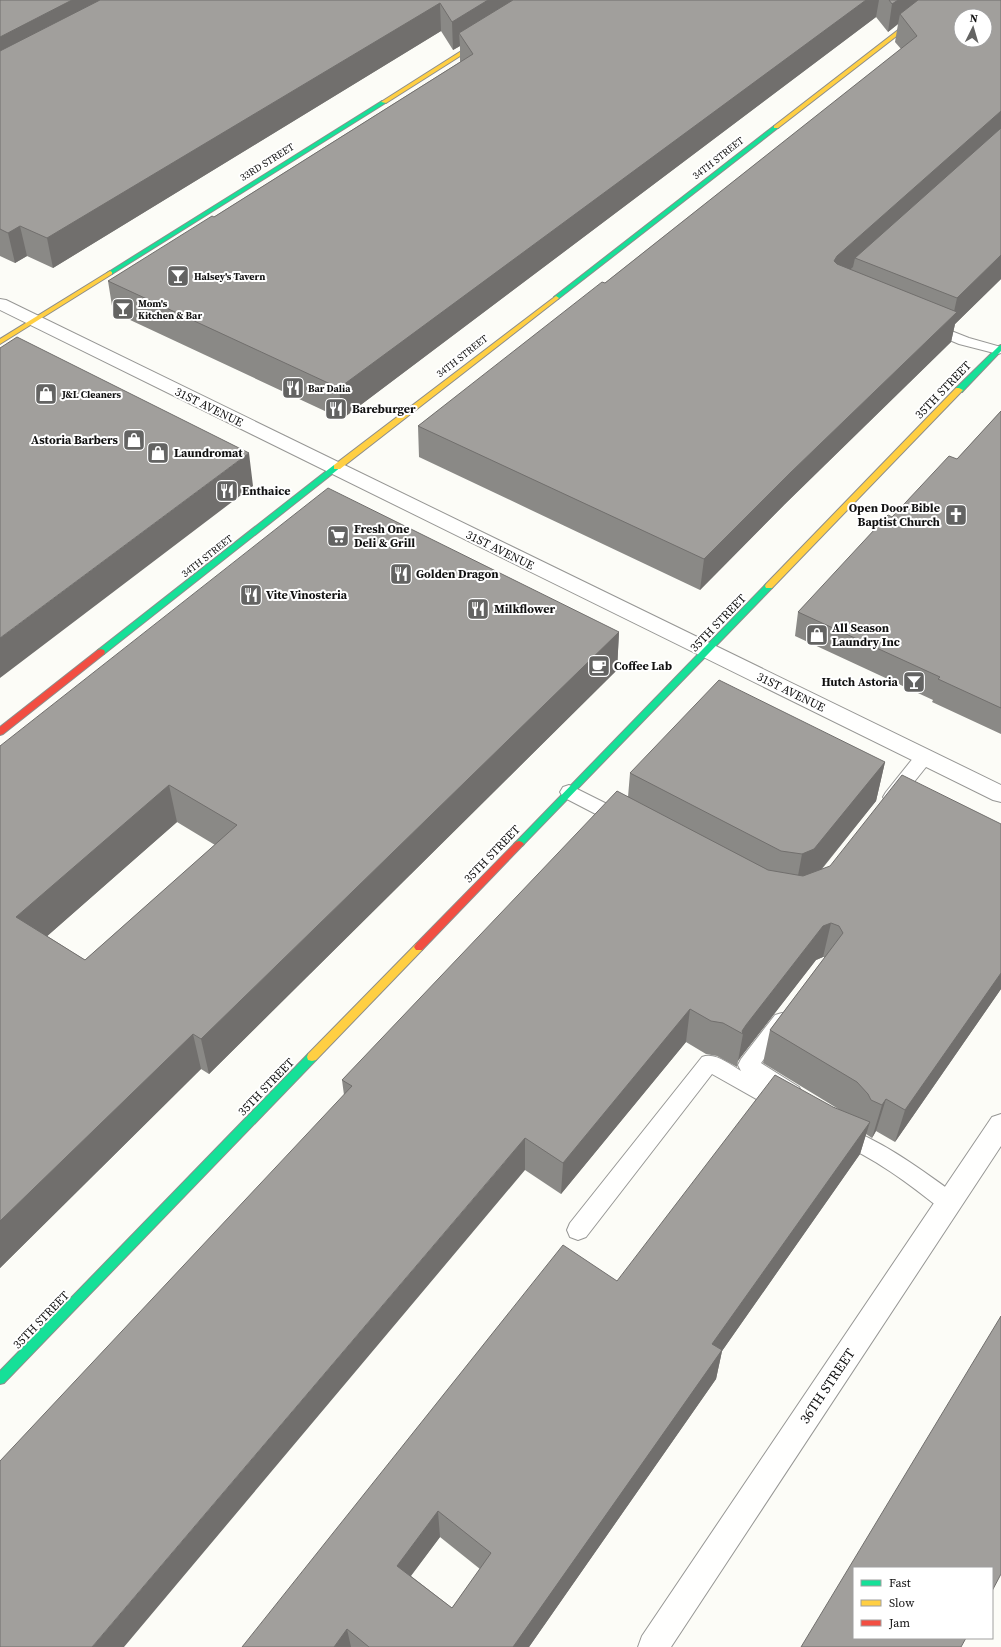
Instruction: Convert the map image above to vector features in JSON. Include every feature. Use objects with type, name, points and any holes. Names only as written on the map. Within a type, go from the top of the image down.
[{"type":"street","name":"34TH STREET","points":[[0,732],[335,469],[940,0]]},
{"type":"street","name":"33RD STREET","points":[[0,342],[491,34]]},
{"type":"street","name":"31ST AVENUE","points":[[0,304],[1001,794]]},
{"type":"street","name":"35TH STREET","points":[[0,1379],[1000,349]]},
{"type":"street","name":"36TH STREET","points":[[653,1647],[1001,1125]]},
{"type":"lane","points":[[920,323],[964,341],[1000,349]]},
{"type":"lane","points":[[882,810],[924,757]]},
{"type":"lane","points":[[569,792],[636,828]]},
{"type":"lane","points":[[578,1230],[708,1062],[803,1107],[748,1065],[795,1003]]},
{"type":"lane","points":[[830,1123],[897,1163],[950,1203]]},
{"type":"building","points":[[0,0],[72,0],[0,37]]},
{"type":"building","points":[[100,0],[488,0],[452,22],[440,3],[47,238],[20,226],[8,233],[0,229],[0,51]]},
{"type":"building","points":[[513,0],[866,0],[339,388],[108,281],[212,216],[214,217],[473,54],[459,33]]},
{"type":"building","points":[[889,0],[898,0],[892,4]]},
{"type":"building","points":[[918,0],[1001,0],[1001,111],[837,256],[834,261],[837,264],[957,312],[790,473],[704,559],[418,426],[602,282],[605,283],[917,36],[900,14]]},
{"type":"building","points":[[1001,128],[1001,255],[957,298],[855,258]]},
{"type":"building","points":[[17,337],[249,453],[0,638],[0,348]]},
{"type":"building","points":[[1001,411],[1001,708],[938,679],[940,677],[798,612],[888,515],[892,517],[949,456],[957,459]]},
{"type":"building","points":[[328,488],[619,632],[201,1039],[193,1034],[0,1221],[0,746]],"holes":[[[169,785],[237,825],[85,960],[16,917]]]},
{"type":"building","points":[[719,680],[885,762],[814,849],[802,854],[781,851],[630,773]]},
{"type":"building","points":[[902,775],[1001,824],[1001,973],[905,1110],[886,1099],[882,1105],[871,1100],[868,1094],[857,1082],[770,1030],[843,933],[839,926],[831,923],[823,926],[746,1025],[742,1031],[743,1034],[723,1023],[711,1021],[690,1009],[563,1163],[525,1138],[92,1647],[0,1647],[0,1461],[352,1086],[342,1080],[617,791],[768,870],[803,876],[830,866]]},
{"type":"building","points":[[775,1075],[833,1107],[870,1122],[712,1344],[722,1350],[513,1647],[369,1647],[347,1629],[334,1647],[242,1647],[563,1245],[617,1281]],"holes":[[[438,1511],[491,1553],[452,1608],[397,1566]]]},
{"type":"building","points":[[1001,1316],[1001,1574],[993,1589],[993,1567],[853,1567],[853,1639],[965,1639],[961,1647],[801,1647]]},
{"type":"traffic: fast","points":[[110,273],[384,102]]},
{"type":"traffic: fast","points":[[556,298],[776,127]]},
{"type":"traffic: fast","points":[[959,390],[1001,347]]},
{"type":"traffic: fast","points":[[101,652],[337,467]]},
{"type":"traffic: fast","points":[[519,844],[769,586]]},
{"type":"traffic: fast","points":[[0,1379],[312,1057]]},
{"type":"traffic: slow","points":[[776,127],[940,0]]},
{"type":"traffic: slow","points":[[384,102],[485,38]]},
{"type":"traffic: slow","points":[[0,342],[110,273]]},
{"type":"traffic: slow","points":[[337,467],[556,298]]},
{"type":"traffic: slow","points":[[769,586],[959,390]]},
{"type":"traffic: slow","points":[[312,1057],[419,947]]},
{"type":"traffic: jam","points":[[0,732],[101,652]]},
{"type":"traffic: jam","points":[[419,947],[519,844]]},
{"type":"place","name":"Halsey's Tavern","points":[[178,276]]},
{"type":"place","name":"Mom's Kitchen & Bar","points":[[123,309]]},
{"type":"place","name":"Bar Dalia","points":[[293,388]]},
{"type":"place","name":"J&L Cleaners","points":[[46,394]]},
{"type":"place","name":"Bareburger","points":[[336,409]]},
{"type":"place","name":"Astoria Barbers","points":[[134,440]]},
{"type":"place","name":"Laundromat","points":[[158,453]]},
{"type":"place","name":"Enthaice","points":[[227,491]]},
{"type":"place","name":"Open Door Bible Baptist Church","points":[[956,515]]},
{"type":"place","name":"Fresh One Deli & Grill","points":[[338,536]]},
{"type":"place","name":"Golden Dragon","points":[[401,574]]},
{"type":"place","name":"Vite Vinosteria","points":[[251,595]]},
{"type":"place","name":"Milkflower","points":[[478,609]]},
{"type":"place","name":"All Season Laundry Inc","points":[[817,635]]},
{"type":"place","name":"Coffee Lab","points":[[599,666]]},
{"type":"place","name":"Hutch Astoria","points":[[914,682]]}]
